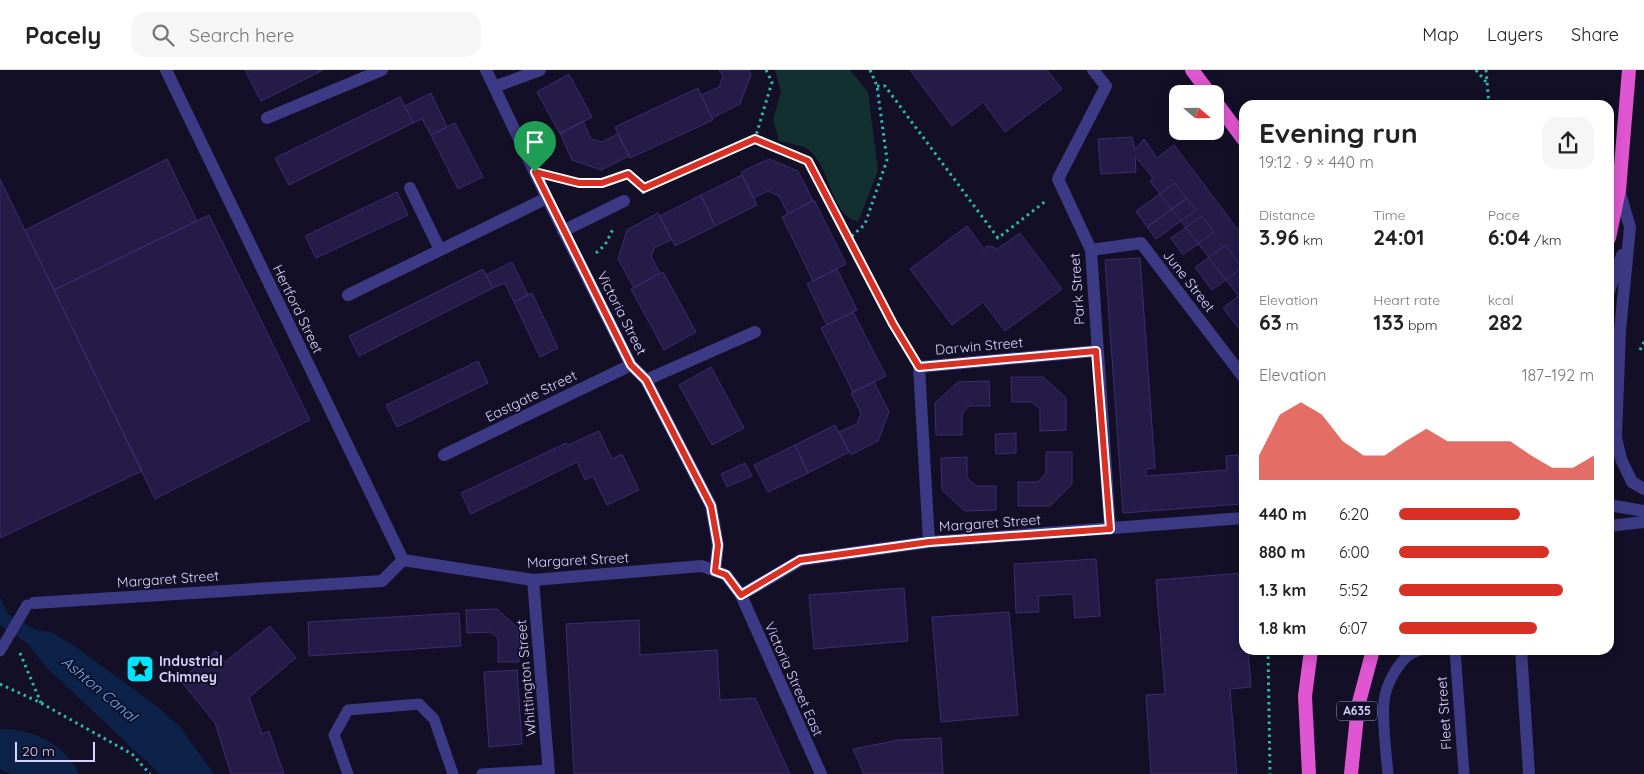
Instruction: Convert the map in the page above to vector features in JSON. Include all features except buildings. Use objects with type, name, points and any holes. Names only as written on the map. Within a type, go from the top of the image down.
[{"type":"highway","points":[[1192,70],[1203,85]]},
{"type":"highway","points":[[1614,214],[1619,190],[1629,70]]},
{"type":"highway","points":[[1224,113],[1239,133]]},
{"type":"highway","points":[[1614,195],[1619,190]]},
{"type":"highway","points":[[1309,655],[1305,696],[1309,774]]},
{"type":"highway","name":"A635","points":[[1351,774],[1358,706],[1372,655]]},
{"type":"street","name":"Hertford Street","points":[[166,70],[404,560]]},
{"type":"street","points":[[267,118],[353,75],[382,70]]},
{"type":"street","name":"Victoria Street","points":[[486,70],[563,231],[631,365],[646,380],[711,506],[718,545],[715,571]]},
{"type":"street","points":[[494,87],[540,70]]},
{"type":"street","points":[[1062,188],[1058,179],[1106,86],[1093,70]]},
{"type":"street","points":[[410,188],[440,250]]},
{"type":"street","name":"Park Street","points":[[1062,188],[1090,250],[1110,529]]},
{"type":"street","points":[[1619,190],[1630,228],[1620,330],[1616,438],[1621,460],[1632,482],[1644,489]]},
{"type":"street","points":[[348,294],[547,198]]},
{"type":"street","points":[[563,231],[624,201]]},
{"type":"street","points":[[1614,278],[1629,239]]},
{"type":"street","name":"June Street","points":[[1090,250],[1141,243],[1239,371]]},
{"type":"street","points":[[646,380],[756,332]]},
{"type":"street","name":"Darwin Street","points":[[929,542],[919,367],[1096,351]]},
{"type":"street","name":"Eastgate Street","points":[[444,455],[631,365]]},
{"type":"street","points":[[1614,506],[1644,511]]},
{"type":"street","points":[[1110,529],[1239,518]]},
{"type":"street","points":[[1614,525],[1644,522]]},
{"type":"street","name":"Margaret Street","points":[[31,604],[382,580],[404,560],[533,580],[702,566],[726,575],[741,595],[800,560],[929,542],[1110,529]]},
{"type":"street","name":"Whittington Street","points":[[533,580],[548,772]]},
{"type":"street","name":"Victoria Street East","points":[[741,595],[820,774]]},
{"type":"street","points":[[1520,655],[1529,774]]},
{"type":"lane","points":[[0,651],[31,604]]},
{"type":"lane","points":[[1388,774],[1384,700],[1398,668],[1410,655]]},
{"type":"lane","name":"Fleet Street","points":[[1455,655],[1464,774]]},
{"type":"lane","points":[[348,774],[334,735],[348,710],[420,704],[434,719],[453,774]]},
{"type":"lane","points":[[482,774],[548,772]]},
{"type":"path","points":[[755,139],[772,82],[766,70]]},
{"type":"path","points":[[850,238],[865,224],[887,160],[877,86],[870,70]]},
{"type":"path","points":[[1476,70],[1486,83]]},
{"type":"path","points":[[1486,70],[1488,100]]},
{"type":"path","points":[[877,86],[885,86],[998,238],[1062,188]]},
{"type":"path","points":[[624,201],[644,188],[755,139],[808,161],[850,238],[893,324],[919,367]]},
{"type":"path","points":[[535,172],[579,183],[602,183],[628,174],[644,188]]},
{"type":"path","points":[[643,198],[644,188]]},
{"type":"path","points":[[582,267],[605,245],[617,223]]},
{"type":"path","points":[[19,651],[41,703]]},
{"type":"path","points":[[1268,655],[1270,774]]},
{"type":"path","points":[[0,684],[41,703],[132,754],[150,774]]},
{"type":"green space","points":[[775,70],[850,70],[868,92],[878,170],[858,222],[842,210],[822,168],[809,150],[799,145],[779,141],[773,119],[781,92]]},
{"type":"water","name":"Ashton Canal","points":[[0,597],[8,614],[36,630],[51,632],[73,645],[158,707],[180,727],[214,774],[160,774],[48,669],[27,643],[0,625]]},
{"type":"water","points":[[0,729],[12,729],[47,740],[66,755],[79,774],[10,774],[0,769]]},
{"type":"place","name":"Industrial Chimney","points":[[140,669]]},
{"type":"route","points":[[755,139],[808,161],[850,238],[893,324],[919,367],[1096,351],[1110,529],[929,542],[800,560],[741,595],[726,575],[715,571],[718,545],[711,506],[646,380],[631,365],[535,172],[579,183],[602,183],[628,174],[644,188],[755,139]]}]
